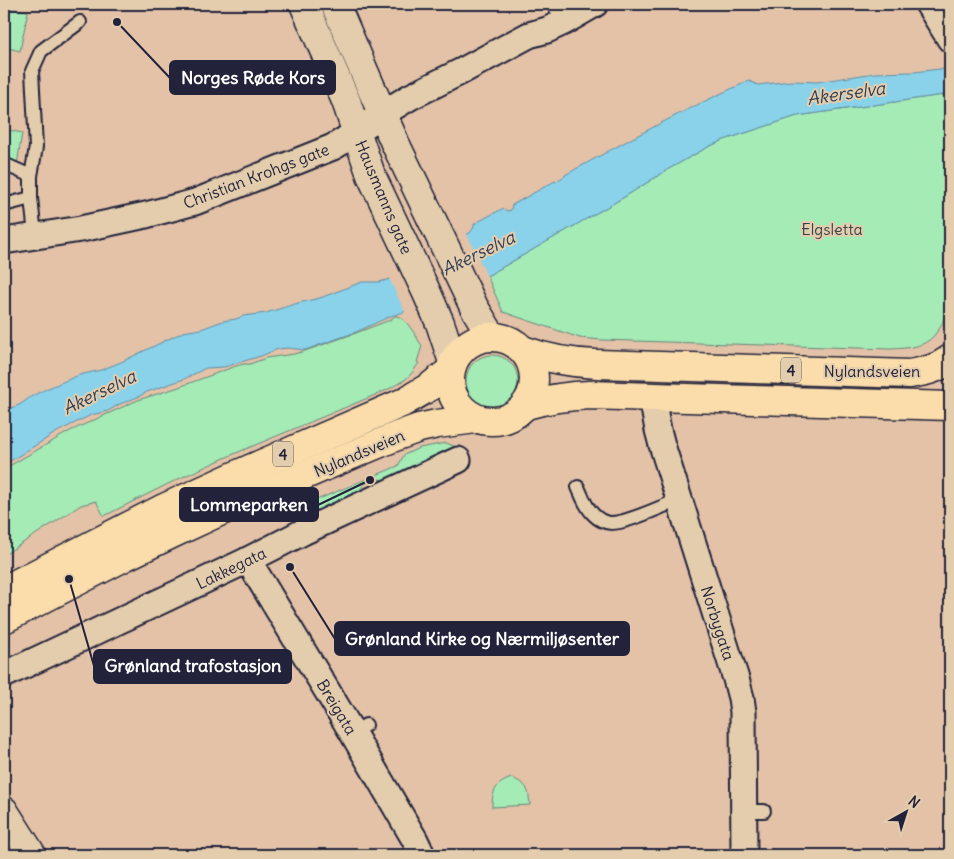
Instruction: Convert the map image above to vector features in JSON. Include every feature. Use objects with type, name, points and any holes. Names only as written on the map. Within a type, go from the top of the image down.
[{"type":"main road","name":"Hausmanns gate","points":[[304,4],[346,101],[364,157],[377,188],[440,323],[452,366]]},
{"type":"main road","name":"Hausmanns gate","points":[[335,4],[395,143],[474,307],[492,337]]},
{"type":"main road","name":"Nylandsveien","points":[[4,618],[206,488],[402,403],[431,386],[452,366],[458,354],[465,347],[473,341],[482,338],[503,338],[514,343],[522,350],[550,359],[576,363],[909,374],[945,369]]},
{"type":"main road","points":[[522,350],[532,367],[534,377],[534,386],[526,405]]},
{"type":"main road","points":[[452,366],[449,380],[454,399],[467,414],[476,419]]},
{"type":"main road","name":"Nylandsveien","points":[[4,590],[118,545],[219,512],[419,428],[476,419],[498,422],[518,413],[526,405],[542,400],[589,395],[950,406]]},
{"type":"main road","points":[[4,811],[32,855]]},
{"type":"street","name":"Christian Krohgs gate","points":[[4,241],[81,229],[195,202],[344,141],[410,97],[462,72],[529,35],[548,30],[559,13],[595,4]]},
{"type":"street","points":[[928,4],[950,40]]},
{"type":"street","name":"Norbygata","points":[[652,397],[658,430],[741,698],[754,811],[744,855]]},
{"type":"street","name":"Lakkegata","points":[[4,675],[458,460]]},
{"type":"street","name":"Breigata","points":[[248,560],[359,728],[422,855]]},
{"type":"lane","points":[[34,235],[31,176],[36,147],[32,71],[41,51],[80,22]]},
{"type":"lane","points":[[4,164],[31,176]]},
{"type":"lane","points":[[4,205],[31,198]]},
{"type":"lane","points":[[578,487],[593,515],[602,521],[610,523],[627,520],[679,500]]},
{"type":"green space","points":[[4,8],[28,11],[20,51],[4,47]]},
{"type":"green space","name":"Elgsletta","points":[[950,94],[948,297],[946,312],[941,326],[927,342],[910,347],[891,349],[580,338],[503,312],[487,276],[626,196],[667,170],[724,140],[797,116]]},
{"type":"green space","points":[[4,129],[22,133],[17,165],[4,160]]},
{"type":"green space","points":[[395,316],[407,323],[422,346],[417,362],[419,363],[406,379],[387,390],[229,456],[104,516],[96,501],[81,505],[4,555],[4,469],[70,431],[138,400],[236,366],[305,351],[390,320]]},
{"type":"green space","points":[[492,355],[502,357],[510,363],[516,371],[518,381],[516,391],[510,399],[502,405],[492,407],[482,405],[474,399],[468,391],[466,381],[468,371],[474,363],[482,357]]},
{"type":"green space","points":[[446,443],[456,447],[456,452],[385,480],[377,479],[364,484],[354,499],[341,504],[332,503],[325,506],[321,513],[315,515],[297,514],[295,509],[398,466],[404,455],[419,448]]},
{"type":"green space","points":[[512,778],[526,788],[530,805],[492,807],[496,788],[502,782]]},
{"type":"water","name":"Akerselva","points":[[950,70],[950,94],[797,116],[724,140],[667,170],[626,196],[487,276],[356,332],[305,350],[278,349],[224,367],[206,368],[184,379],[147,392],[108,411],[91,415],[57,432],[4,465],[4,411],[21,404],[32,396],[79,375],[101,370],[121,362],[183,332],[201,329],[243,316],[266,313],[320,298],[362,282],[387,280],[471,232],[474,224],[502,209],[511,210],[512,205],[565,175],[725,91],[749,81],[758,85],[791,81],[817,82],[875,73]]},
{"type":"pier","points":[[466,232],[488,278],[406,314],[388,276]]},
{"type":"place","name":"Norges Røde Kors","points":[[117,22]]},
{"type":"place","name":"Lommeparken","points":[[370,480]]},
{"type":"place","name":"Grønland Kirke og Nærmiljøsenter","points":[[290,567]]},
{"type":"place","name":"Grønland trafostasjon","points":[[69,579]]}]
